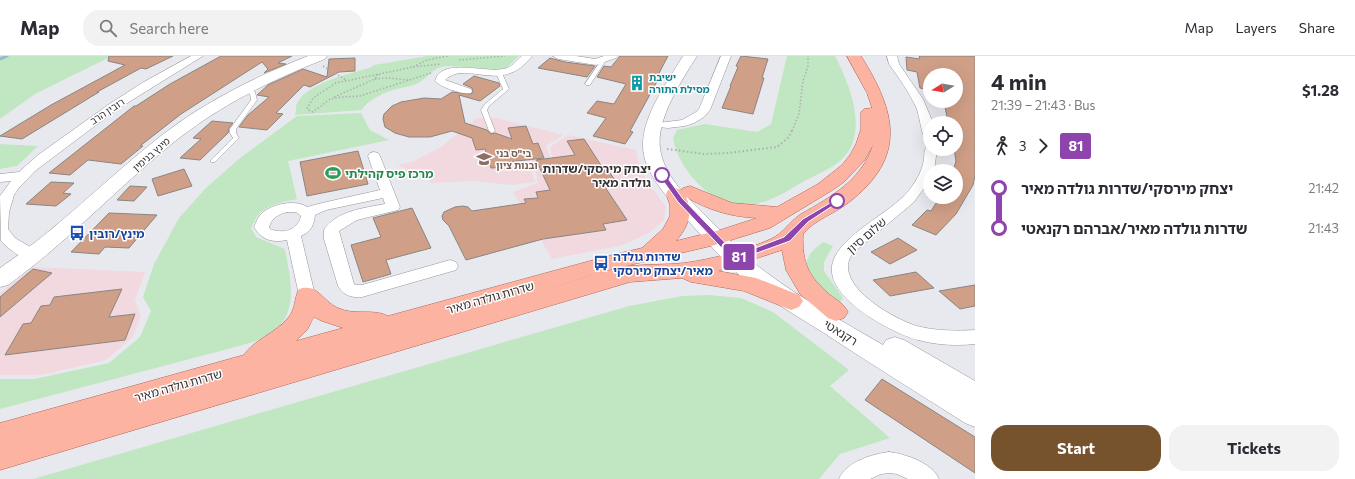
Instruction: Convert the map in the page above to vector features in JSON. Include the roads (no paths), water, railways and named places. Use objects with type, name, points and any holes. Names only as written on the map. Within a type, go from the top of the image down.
[{"type":"main road","name":"שדרות גולדה מאיר","points":[[0,436],[612,262],[723,235],[763,223],[782,211],[824,189],[841,176],[854,164],[865,144],[870,121],[866,98],[859,81],[844,56]]},
{"type":"main road","name":"שדרות גולדה מאיר","points":[[0,456],[621,276],[641,272],[674,272],[692,270],[777,244],[793,234],[806,220],[831,206],[860,183],[871,168],[881,149],[883,126],[879,104],[870,82],[854,56]]},
{"type":"main road","points":[[649,253],[670,235],[676,226],[683,193],[730,210],[745,213],[782,211]]},
{"type":"main road","points":[[793,234],[792,242],[794,262],[800,278],[817,298],[836,312]]},
{"type":"main road","points":[[674,272],[717,277],[748,284],[791,301]]},
{"type":"main road","points":[[307,295],[317,308],[334,317],[361,322],[404,321]]},
{"type":"main road","points":[[224,372],[261,353],[286,336],[302,316],[306,308],[307,295]]},
{"type":"street","name":"רובין הרב","points":[[33,256],[7,239],[1,230],[2,208],[6,196],[13,186],[39,160],[103,113],[154,81],[198,56]]},
{"type":"street","name":"מינץ בנימין","points":[[0,279],[33,256],[78,219],[168,139],[210,110],[247,89],[293,66],[320,56]]},
{"type":"street","points":[[467,91],[440,81],[440,79],[447,72],[456,69],[480,73],[513,69],[527,56]]},
{"type":"street","points":[[558,56],[576,57],[596,62],[608,58]]},
{"type":"street","points":[[683,193],[659,170],[651,148],[651,138],[654,124],[662,117],[690,56]]},
{"type":"street","points":[[662,117],[682,124],[699,117],[704,110],[726,56]]},
{"type":"street","points":[[892,56],[894,64],[922,104],[926,116]]},
{"type":"street","points":[[662,117],[666,149],[683,193]]},
{"type":"street","points":[[374,156],[392,207],[349,217],[338,223],[331,230],[332,239],[346,286],[355,292],[362,291],[450,266]]},
{"type":"street","name":"שלום סיון","points":[[930,156],[925,178],[916,191],[908,200],[848,249],[841,261],[840,275],[854,294],[868,307],[888,320],[910,331],[934,337],[954,339],[975,337]]},
{"type":"street","points":[[0,178],[24,175]]},
{"type":"street","points":[[306,213],[322,207],[388,193]]},
{"type":"street","name":"רקנאטי","points":[[683,193],[743,255],[759,279],[791,301],[975,414]]},
{"type":"street","points":[[299,208],[306,213],[308,220],[304,227],[293,234],[281,237],[269,236],[261,228],[261,223],[266,216],[280,209],[299,208]]},
{"type":"street","points":[[293,234],[307,295]]},
{"type":"street","name":"רקנאטי","points":[[743,255],[975,395]]},
{"type":"street","points":[[850,479],[867,467],[887,461],[906,465],[928,479]]},
{"type":"lane","points":[[588,84],[608,58]]},
{"type":"lane","points":[[492,131],[484,110],[487,105],[506,89],[498,72]]},
{"type":"lane","points":[[213,161],[236,138],[233,133],[233,129],[254,100],[253,93],[247,89]]},
{"type":"waterway","points":[[0,59],[7,56]]},
{"type":"place","name":"ישיבת מסילת התורה","points":[[637,83]]},
{"type":"place","name":"בי\"ס בני ובנות ציון","points":[[484,159]]},
{"type":"place","name":"מרכז פיס קהילתי","points":[[333,173]]},
{"type":"place","name":"יצחק מירסקי/שדרות גולדה מאיר","points":[[662,175]]},
{"type":"place","name":"מינץ/רובין","points":[[77,233]]},
{"type":"place","name":"שדרות גולדה מאיר/יצחק מירסקי","points":[[601,263]]}]
